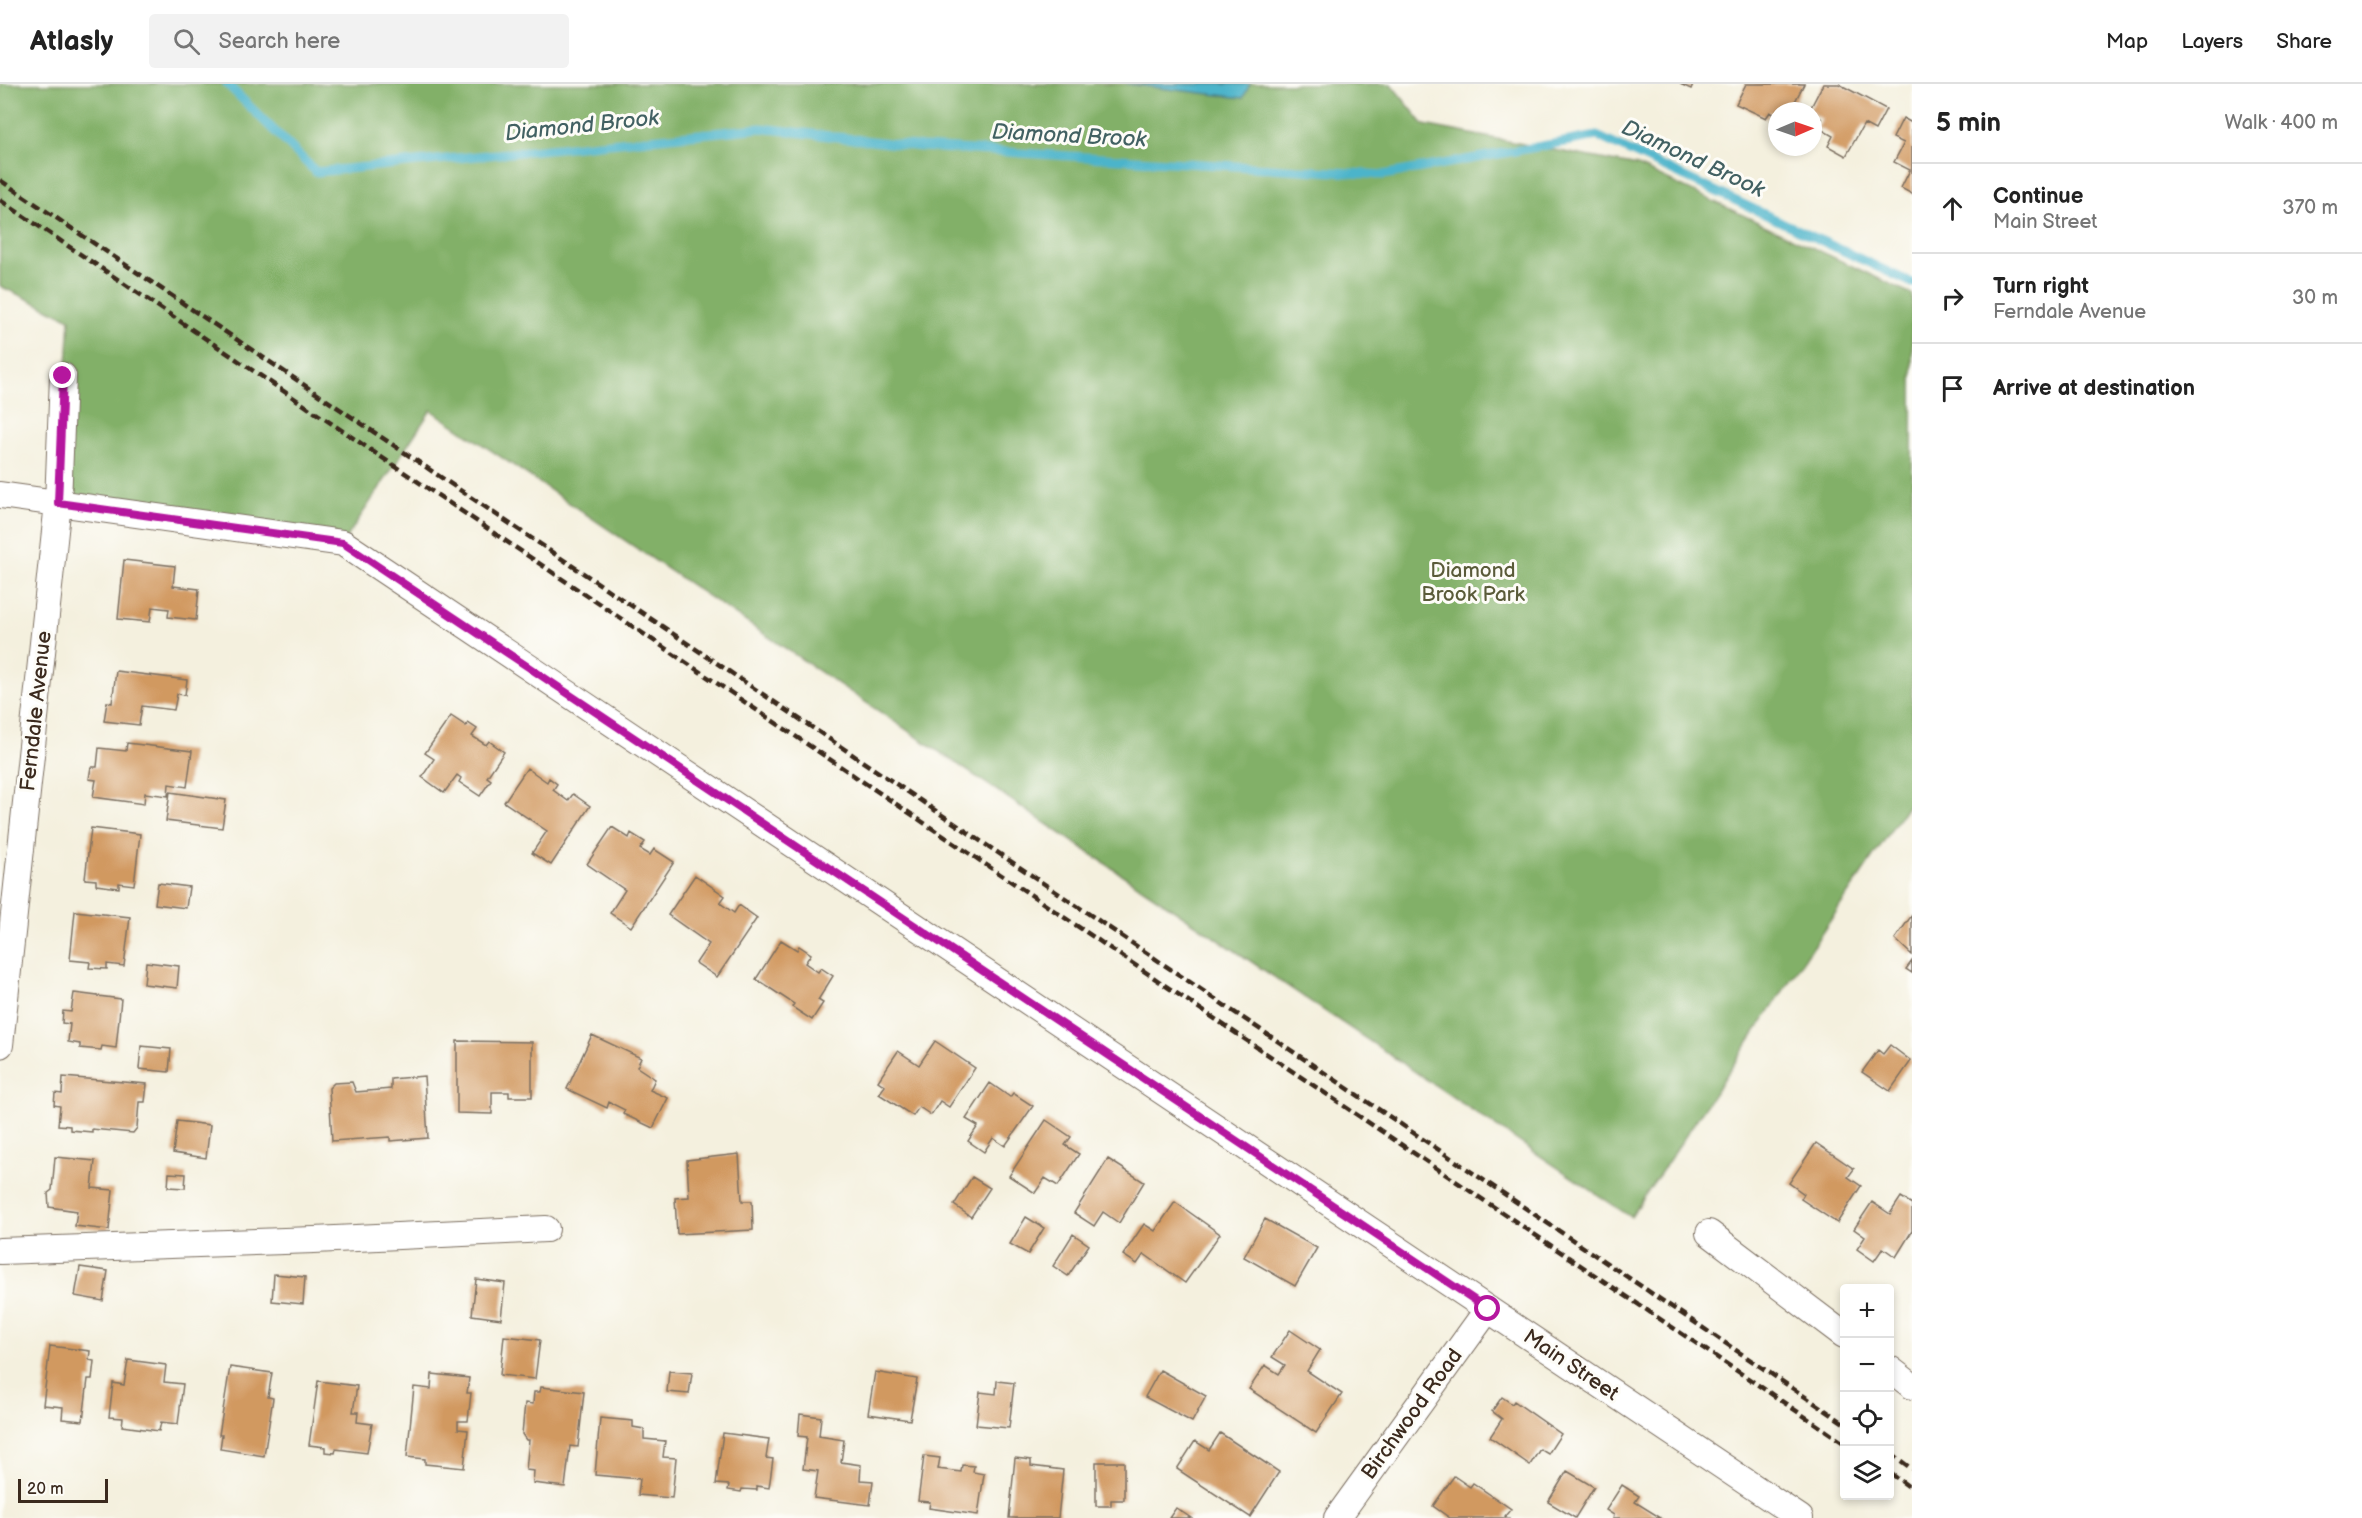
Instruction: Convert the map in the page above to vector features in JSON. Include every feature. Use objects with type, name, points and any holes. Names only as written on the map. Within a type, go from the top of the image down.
[{"type":"street","name":"Ferndale Avenue","points":[[0,1045],[58,503],[63,376]]},
{"type":"street","name":"Main Street","points":[[0,495],[343,543],[1800,1518]]},
{"type":"street","points":[[0,1251],[326,1240],[546,1229]]},
{"type":"street","points":[[1709,1233],[1840,1331]]},
{"type":"street","name":"Birchwood Road","points":[[1337,1518],[1488,1309]]},
{"type":"street","points":[[1894,1372],[1912,1386]]},
{"type":"green space","name":"Diamond Brook Park","points":[[0,84],[1391,84],[1424,125],[1638,166],[1912,294],[1912,799],[1631,1217],[431,410],[343,543],[58,503],[70,319],[0,286]]},
{"type":"water","points":[[1126,84],[1250,84],[1243,98]]},
{"type":"building","points":[[1680,84],[1693,84],[1691,89]]},
{"type":"building","points":[[1746,84],[1804,84],[1795,102],[1768,102],[1766,118],[1736,104]]},
{"type":"building","points":[[1823,84],[1839,84],[1886,109],[1875,130],[1864,124],[1846,156],[1828,146],[1833,136],[1822,130],[1822,102],[1814,102]]},
{"type":"building","points":[[1903,118],[1912,123],[1912,194],[1901,188],[1910,170],[1894,162],[1904,143],[1893,138]]},
{"type":"building","points":[[124,560],[175,566],[173,586],[199,589],[196,620],[168,617],[169,609],[152,607],[150,622],[118,619]]},
{"type":"building","points":[[116,671],[187,680],[185,695],[177,694],[174,710],[142,706],[139,725],[104,721],[107,702],[112,703]]},
{"type":"building","points":[[451,716],[466,726],[468,723],[477,729],[472,736],[486,745],[489,741],[504,752],[487,777],[491,780],[480,796],[459,782],[461,778],[457,775],[444,793],[422,777],[434,759],[425,753]]},
{"type":"building","points":[[127,743],[192,751],[187,787],[169,784],[168,796],[145,793],[144,804],[93,797],[96,780],[89,779],[91,767],[97,767],[99,748],[126,751]]},
{"type":"building","points":[[527,768],[547,782],[549,778],[557,784],[553,790],[568,801],[573,794],[590,806],[551,865],[532,853],[547,831],[504,802]]},
{"type":"building","points":[[170,792],[226,800],[222,828],[166,821]]},
{"type":"building","points":[[612,827],[629,838],[631,833],[645,842],[640,849],[650,855],[654,849],[674,862],[631,927],[610,913],[625,890],[587,864]]},
{"type":"building","points":[[91,828],[140,834],[134,885],[119,883],[119,888],[96,885],[96,880],[85,879]]},
{"type":"building","points":[[695,875],[725,896],[720,903],[734,913],[739,905],[757,918],[717,977],[696,963],[709,944],[668,915]]},
{"type":"building","points":[[158,883],[189,887],[186,908],[155,904]]},
{"type":"building","points":[[75,911],[130,917],[124,966],[107,964],[107,969],[89,968],[90,962],[70,960]]},
{"type":"building","points":[[1912,915],[1912,955],[1895,939]]},
{"type":"building","points":[[781,940],[797,950],[799,946],[811,954],[805,963],[818,972],[821,968],[833,976],[818,1000],[823,1003],[812,1020],[792,1007],[794,1004],[756,979]]},
{"type":"building","points":[[1912,961],[1912,973],[1906,969]]},
{"type":"building","points":[[146,962],[179,966],[177,988],[144,984]]},
{"type":"building","points":[[74,993],[121,999],[116,1048],[102,1046],[101,1050],[80,1048],[80,1044],[68,1042],[70,1024],[62,1023],[63,1011],[71,1012]]},
{"type":"building","points":[[592,1035],[641,1058],[637,1067],[655,1079],[650,1090],[668,1098],[653,1128],[623,1114],[625,1110],[609,1102],[607,1108],[567,1089]]},
{"type":"building","points":[[457,1041],[532,1042],[532,1097],[509,1097],[509,1092],[492,1092],[492,1114],[457,1113]]},
{"type":"building","points":[[935,1041],[975,1068],[949,1107],[940,1101],[931,1115],[919,1107],[913,1116],[879,1094],[885,1086],[878,1081],[898,1051],[919,1065]]},
{"type":"building","points":[[1890,1045],[1911,1061],[1890,1091],[1862,1072],[1878,1050],[1883,1054]]},
{"type":"building","points":[[141,1046],[171,1049],[169,1072],[139,1069]]},
{"type":"building","points":[[424,1076],[428,1138],[390,1141],[390,1137],[332,1141],[329,1088],[334,1083],[352,1082],[356,1092],[391,1089],[391,1079]]},
{"type":"building","points":[[63,1077],[147,1084],[145,1102],[139,1102],[137,1128],[133,1133],[92,1129],[92,1132],[70,1130],[70,1126],[58,1125],[60,1106],[54,1105],[55,1093],[62,1094]]},
{"type":"building","points":[[990,1083],[1010,1097],[1013,1093],[1033,1106],[1005,1146],[993,1138],[984,1152],[968,1141],[978,1126],[966,1119]]},
{"type":"building","points":[[1046,1120],[1071,1137],[1065,1145],[1079,1154],[1058,1186],[1045,1178],[1035,1193],[1009,1176]]},
{"type":"building","points":[[177,1121],[210,1125],[206,1158],[173,1153]]},
{"type":"building","points":[[1816,1143],[1854,1169],[1848,1177],[1861,1186],[1837,1223],[1801,1199],[1804,1194],[1789,1183]]},
{"type":"building","points":[[739,1154],[742,1201],[752,1201],[753,1230],[677,1234],[675,1198],[689,1197],[687,1160]]},
{"type":"building","points":[[55,1157],[95,1161],[92,1188],[113,1190],[109,1230],[75,1226],[77,1211],[49,1207],[48,1193],[52,1190]]},
{"type":"building","points":[[1108,1159],[1144,1182],[1119,1223],[1103,1212],[1094,1226],[1074,1213]]},
{"type":"building","points":[[169,1173],[186,1174],[185,1188],[168,1187]]},
{"type":"building","points":[[972,1177],[990,1188],[971,1217],[954,1205]]},
{"type":"building","points":[[1901,1197],[1912,1204],[1912,1231],[1896,1257],[1883,1248],[1874,1261],[1857,1249],[1865,1237],[1854,1229],[1872,1202],[1890,1214]]},
{"type":"building","points":[[1175,1202],[1220,1234],[1185,1283],[1144,1254],[1137,1264],[1123,1255],[1144,1224],[1155,1231]]},
{"type":"building","points":[[1026,1217],[1044,1228],[1028,1254],[1010,1244]]},
{"type":"building","points":[[1265,1219],[1317,1248],[1295,1286],[1244,1257]]},
{"type":"building","points":[[1073,1234],[1089,1245],[1068,1276],[1053,1266]]},
{"type":"building","points":[[80,1267],[108,1271],[103,1301],[75,1296]]},
{"type":"building","points":[[274,1274],[305,1277],[303,1304],[272,1301]]},
{"type":"building","points":[[476,1279],[505,1283],[501,1319],[472,1315]]},
{"type":"building","points":[[1290,1330],[1320,1350],[1307,1371],[1342,1394],[1316,1433],[1249,1389],[1265,1365],[1279,1374],[1285,1365],[1272,1357]]},
{"type":"building","points":[[504,1336],[540,1340],[535,1379],[500,1375]]},
{"type":"building","points":[[50,1346],[90,1351],[89,1360],[94,1361],[92,1379],[88,1379],[83,1421],[62,1419],[63,1407],[43,1405]]},
{"type":"building","points":[[128,1360],[166,1365],[164,1382],[183,1384],[178,1424],[161,1422],[159,1431],[122,1426],[123,1418],[109,1417],[113,1383],[124,1385]]},
{"type":"building","points":[[230,1367],[272,1373],[268,1397],[273,1398],[264,1456],[220,1449],[222,1435],[219,1435]]},
{"type":"building","points":[[1160,1370],[1206,1396],[1192,1422],[1145,1397]]},
{"type":"building","points":[[669,1371],[692,1373],[689,1394],[667,1392]]},
{"type":"building","points":[[875,1372],[917,1379],[910,1420],[868,1414]]},
{"type":"building","points":[[432,1374],[469,1378],[467,1393],[471,1393],[468,1421],[458,1421],[458,1429],[468,1430],[464,1468],[425,1464],[425,1459],[407,1457],[414,1387],[431,1389]]},
{"type":"building","points":[[318,1381],[357,1386],[353,1412],[358,1412],[357,1422],[372,1424],[367,1453],[336,1449],[335,1453],[325,1452],[325,1447],[309,1445]]},
{"type":"building","points":[[997,1381],[1014,1383],[1009,1428],[976,1425],[980,1392],[996,1394]]},
{"type":"building","points":[[541,1387],[584,1392],[578,1447],[570,1446],[565,1487],[533,1483],[534,1471],[526,1470],[529,1440],[526,1440],[522,1434],[525,1403],[533,1404],[534,1392],[540,1392]]},
{"type":"building","points":[[1502,1397],[1512,1404],[1514,1401],[1561,1434],[1548,1454],[1540,1449],[1530,1465],[1490,1437],[1502,1419],[1492,1411]]},
{"type":"building","points":[[800,1414],[821,1417],[819,1436],[844,1440],[841,1462],[861,1465],[860,1480],[873,1481],[870,1505],[814,1498],[818,1471],[803,1469],[807,1437],[798,1436]]},
{"type":"building","points":[[600,1418],[633,1421],[633,1427],[644,1429],[644,1439],[665,1441],[663,1457],[676,1458],[672,1498],[638,1495],[640,1479],[595,1475]]},
{"type":"building","points":[[723,1433],[769,1439],[766,1458],[773,1459],[769,1488],[757,1486],[757,1490],[742,1489],[741,1492],[728,1490],[729,1485],[716,1484]]},
{"type":"building","points":[[1220,1433],[1279,1472],[1250,1517],[1177,1469],[1195,1441],[1209,1450]]},
{"type":"building","points":[[924,1456],[940,1458],[938,1469],[961,1472],[962,1465],[974,1466],[973,1472],[984,1474],[978,1515],[929,1508],[930,1502],[918,1501]]},
{"type":"building","points":[[1015,1458],[1031,1460],[1031,1466],[1063,1470],[1058,1518],[1009,1518]]},
{"type":"building","points":[[1096,1462],[1124,1462],[1124,1500],[1111,1500],[1111,1506],[1096,1506]]},
{"type":"building","points":[[1567,1471],[1594,1487],[1575,1518],[1548,1502]]},
{"type":"building","points":[[1454,1476],[1470,1487],[1473,1483],[1511,1509],[1505,1516],[1508,1518],[1450,1518],[1433,1506]]},
{"type":"building","points":[[1622,1485],[1639,1496],[1635,1502],[1661,1518],[1613,1518],[1614,1515],[1606,1510]]},
{"type":"building","points":[[1176,1508],[1191,1518],[1169,1518]]},
{"type":"waterway","name":"Diamond Brook","points":[[227,84],[316,172],[761,128],[922,147],[1383,175],[1597,136],[1912,283]]},
{"type":"railway","points":[[0,180],[1840,1420]]},
{"type":"railway","points":[[0,200],[1840,1440]]},
{"type":"railway","points":[[1894,1456],[1912,1469]]},
{"type":"railway","points":[[1894,1476],[1912,1489]]},
{"type":"route","points":[[63,376],[58,503],[343,543],[1488,1309]]}]
